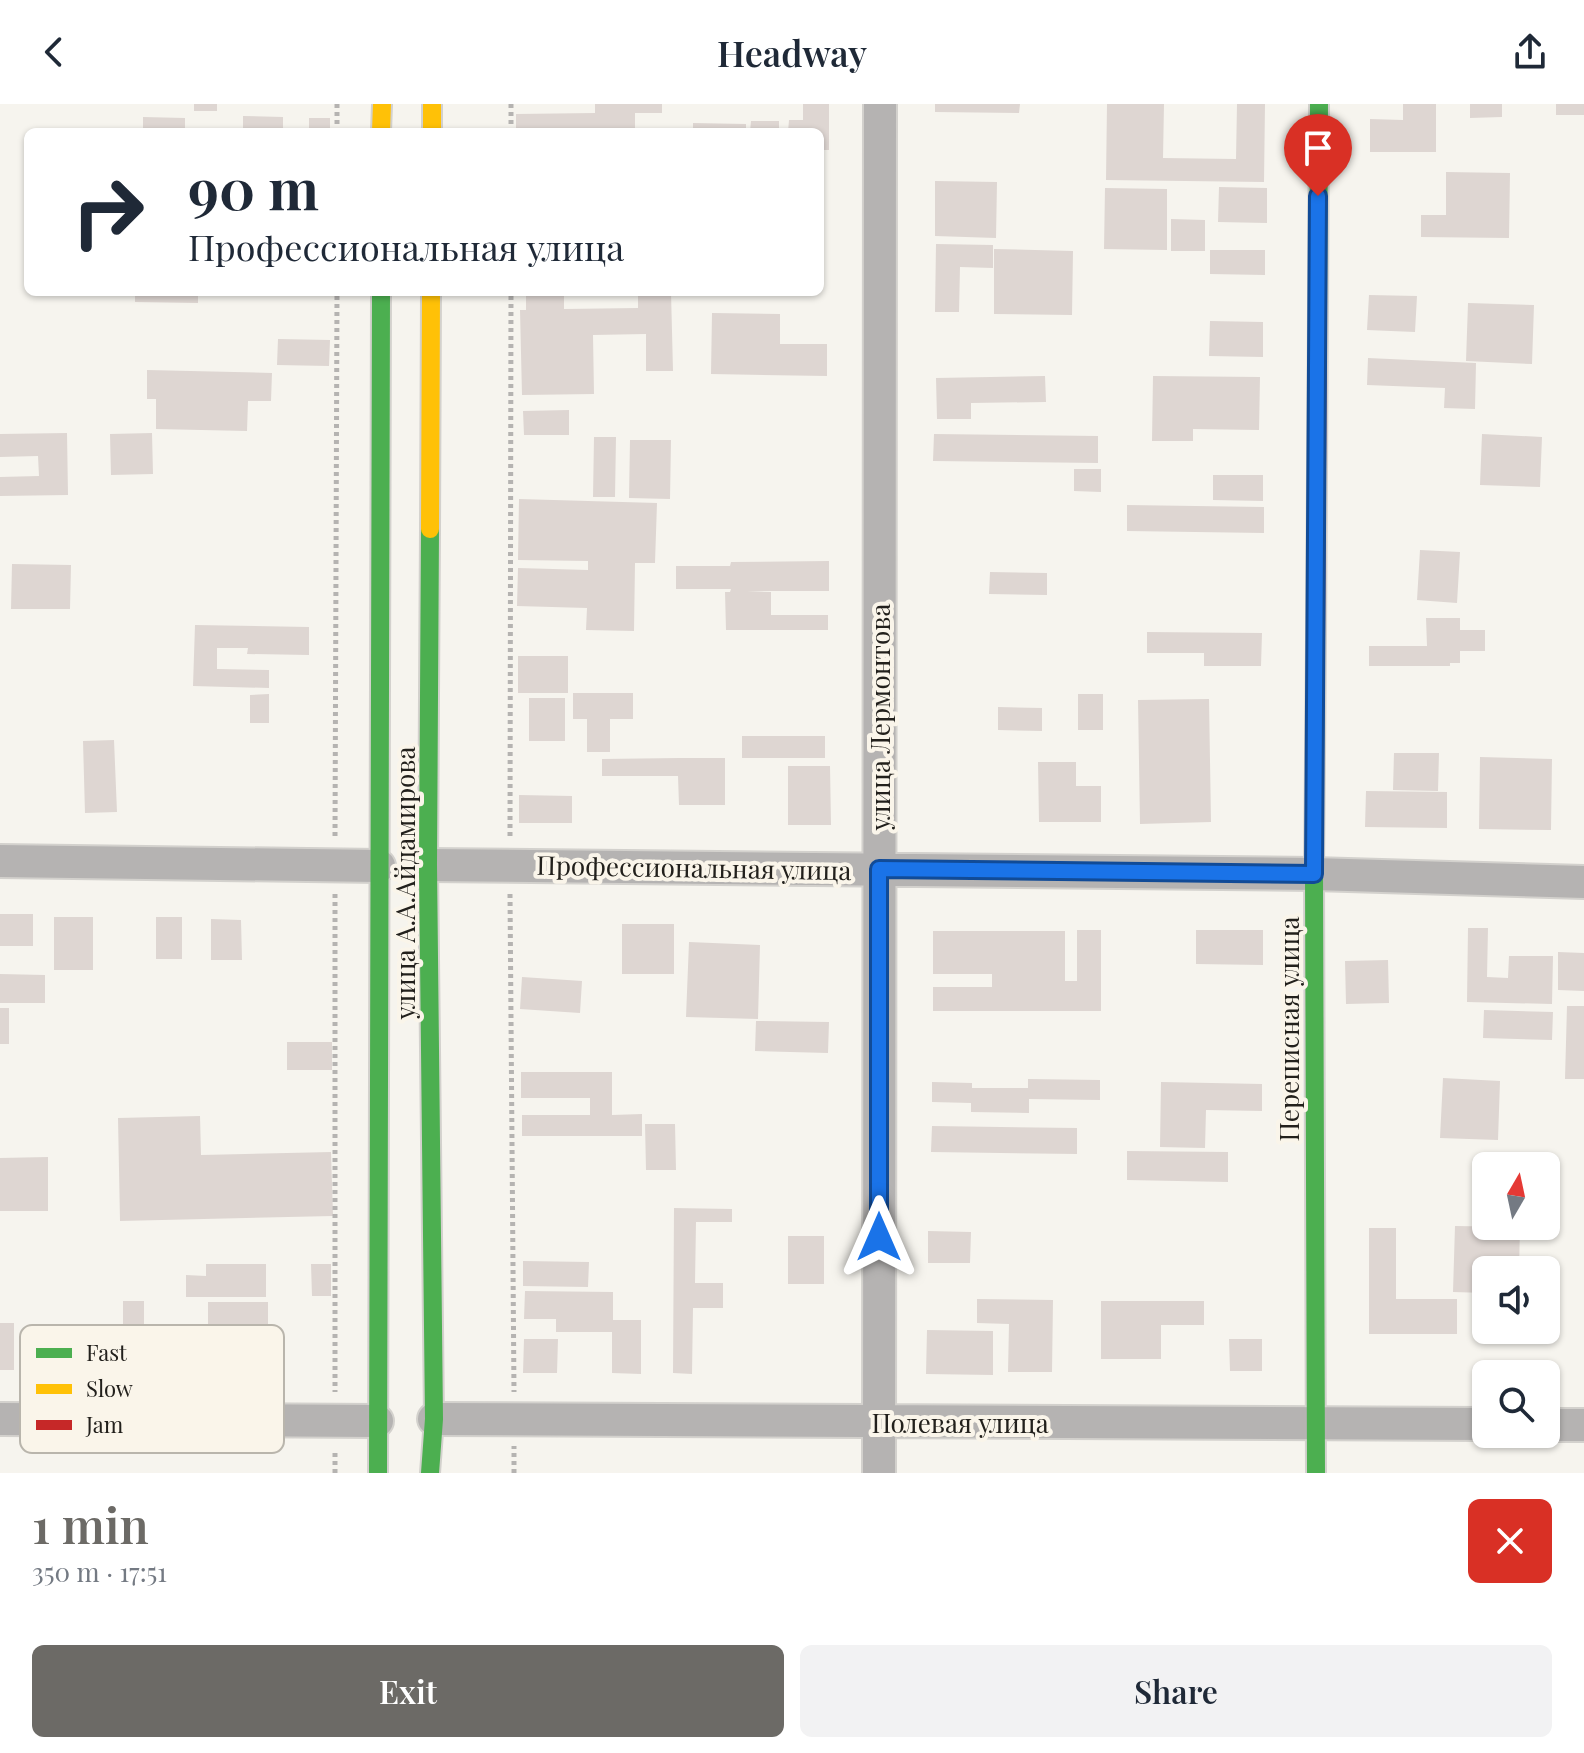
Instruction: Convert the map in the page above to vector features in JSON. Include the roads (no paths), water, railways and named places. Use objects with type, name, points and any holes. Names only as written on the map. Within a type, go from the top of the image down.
[{"type":"main road","points":[[381,128],[382,104]]},
{"type":"main road","points":[[432,104],[432,128]]},
{"type":"main road","name":"Переписная улица","points":[[1316,1473],[1314,874],[1319,104]]},
{"type":"main road","name":"улица А.А.Айдамирова","points":[[378,1473],[381,296]]},
{"type":"main road","name":"улица А.А.Айдамирова","points":[[430,1473],[434,1419],[428,865],[431,296]]},
{"type":"street","name":"улица Лермонтова","points":[[879,1473],[880,104]]},
{"type":"street","points":[[0,861],[379,866]]},
{"type":"street","name":"Профессиональная улица","points":[[428,865],[1314,874],[1584,882]]},
{"type":"street","points":[[0,1419],[20,1419]]},
{"type":"street","name":"Полевая улица","points":[[434,1419],[1472,1424]]},
{"type":"street","points":[[284,1421],[377,1421]]},
{"type":"street","points":[[1560,1425],[1584,1425]]}]
